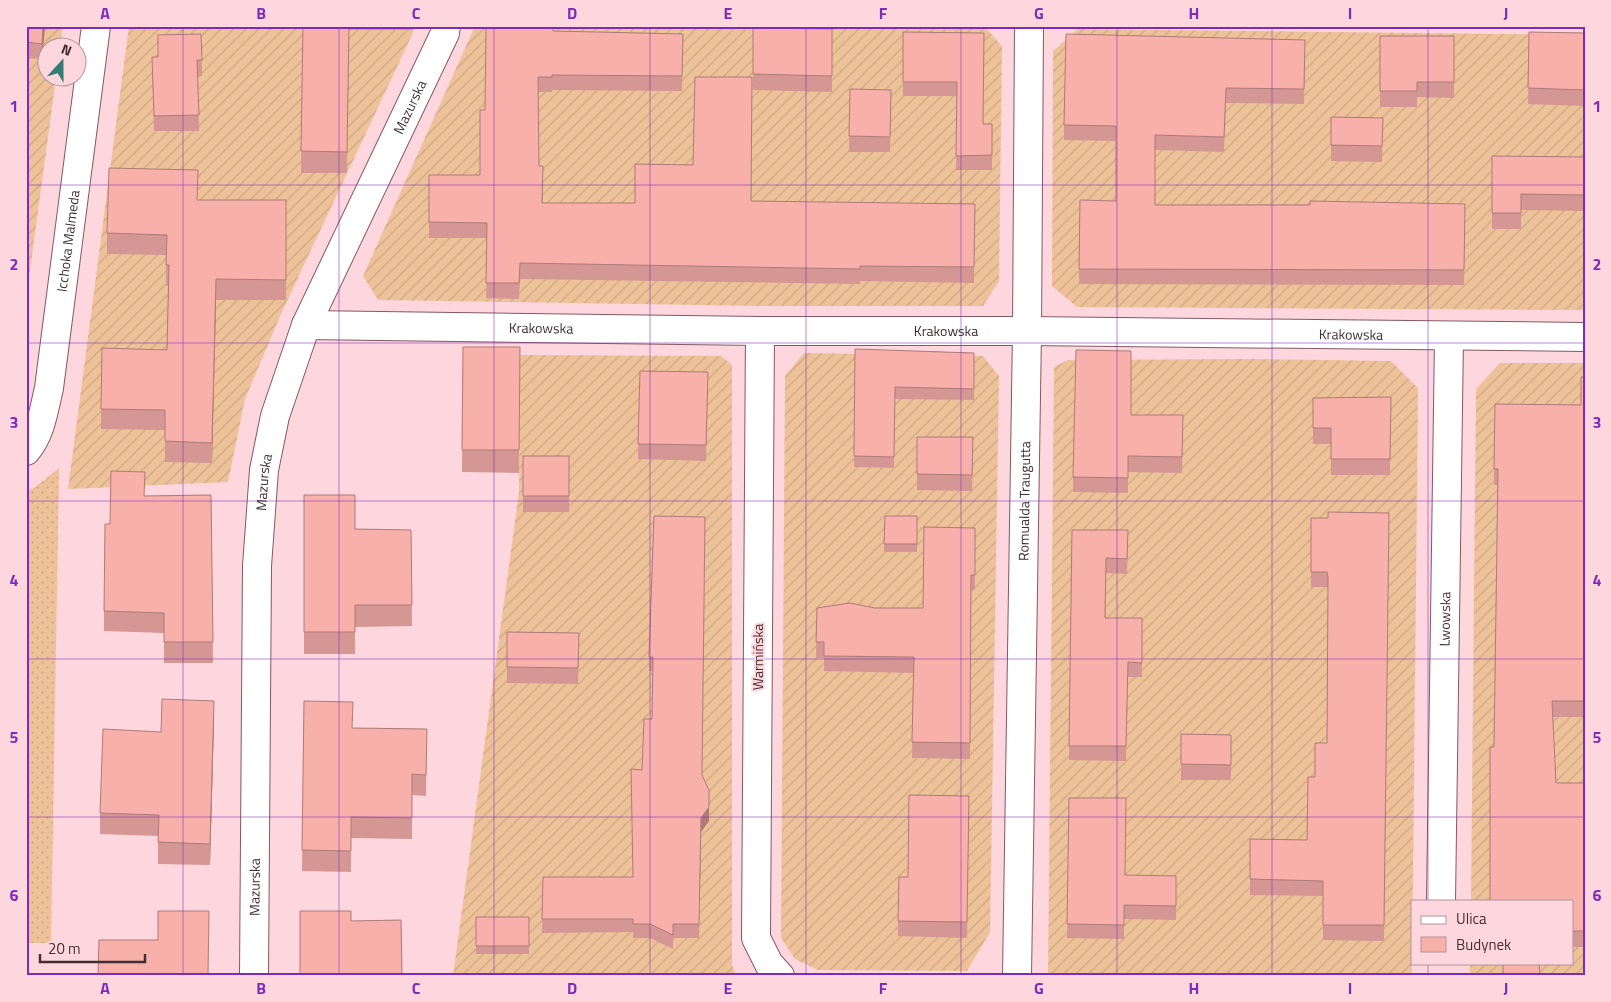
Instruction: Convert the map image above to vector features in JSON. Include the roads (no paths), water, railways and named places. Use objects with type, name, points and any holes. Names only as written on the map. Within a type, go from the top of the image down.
[{"type":"street","name":"Icchoka Malmeda","points":[[26,451],[32,444],[42,418],[49,388],[96,26]]},
{"type":"street","name":"Mazurska","points":[[254,976],[257,566],[264,470],[275,416],[306,325],[441,41],[446,26]]},
{"type":"street","name":"Romualda Traugutta","points":[[1017,976],[1027,331],[1029,26]]},
{"type":"street","name":"Krakowska","points":[[306,325],[1585,338]]},
{"type":"street","name":"Warmińska","points":[[760,331],[756,938],[769,964],[780,976]]},
{"type":"street","name":"Lwowska","points":[[1441,900],[1449,337]]}]
